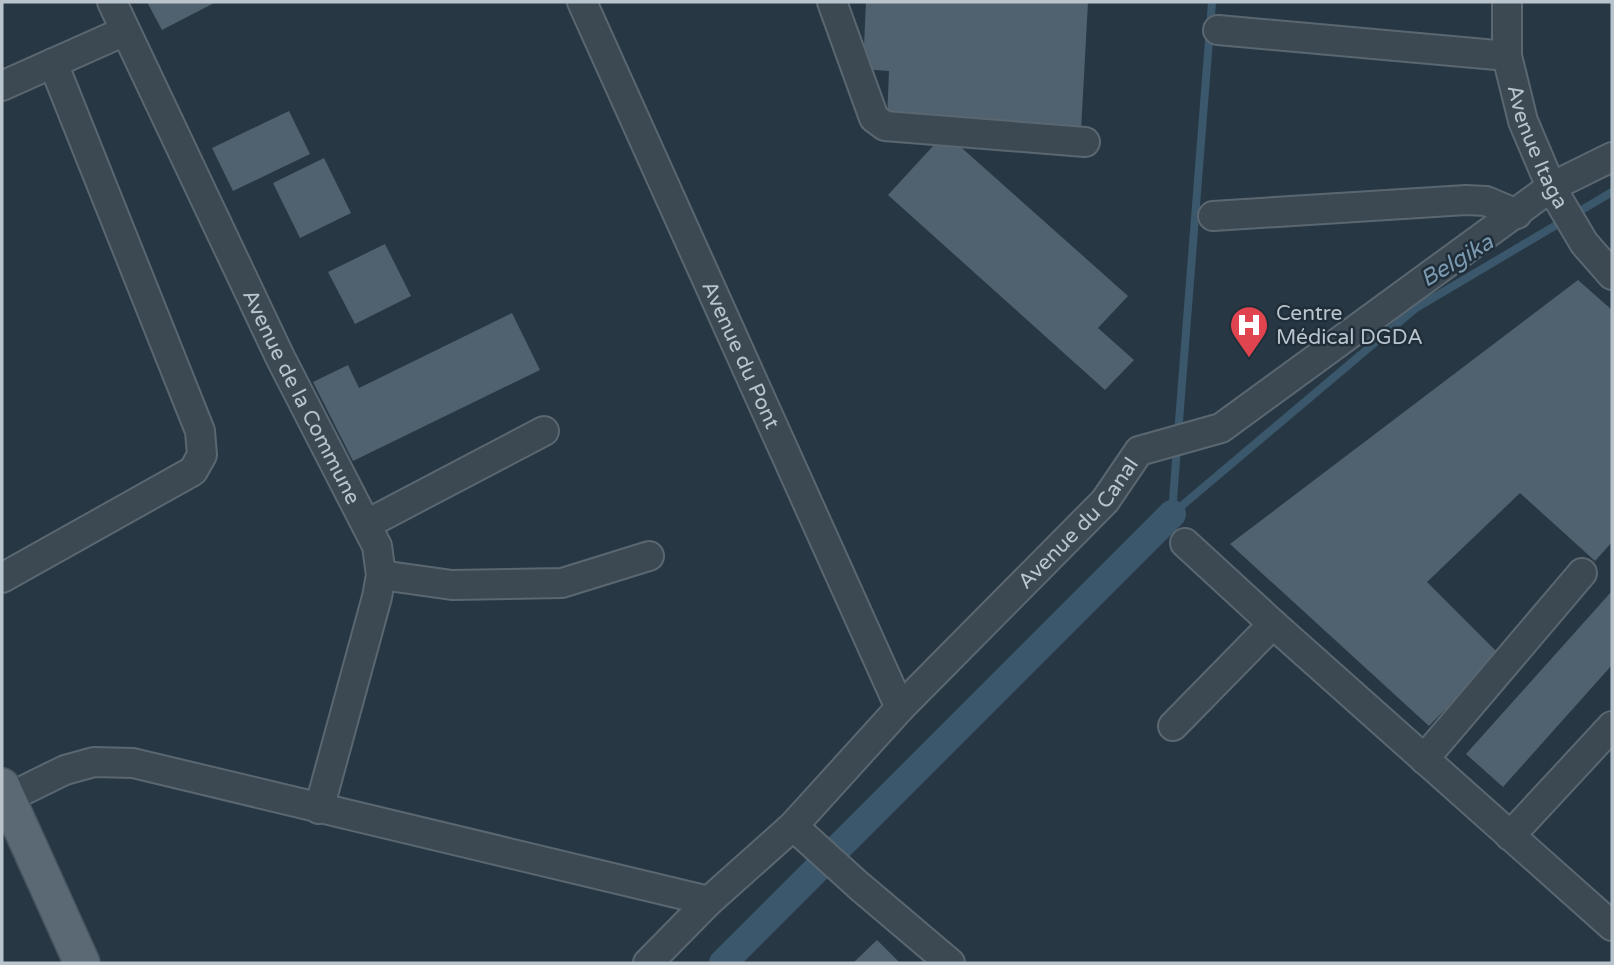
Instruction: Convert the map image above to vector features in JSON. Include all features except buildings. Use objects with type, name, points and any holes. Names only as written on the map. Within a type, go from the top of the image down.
[{"type":"main road","points":[[5,792],[82,963]]},
{"type":"street","name":"Avenue de la Commune","points":[[112,2],[281,357],[377,546],[381,575],[319,809]]},
{"type":"street","name":"Avenue du Pont","points":[[582,2],[900,708]]},
{"type":"street","points":[[832,2],[874,118],[885,126],[1085,142]]},
{"type":"street","name":"Avenue Itaga","points":[[1507,2],[1507,56],[1523,121],[1556,194],[1584,243],[1612,275]]},
{"type":"street","points":[[1218,30],[1507,56]]},
{"type":"street","points":[[2,86],[125,31]]},
{"type":"street","points":[[2,578],[193,471],[202,455],[200,431],[53,63]]},
{"type":"street","name":"Avenue du Canal","points":[[648,963],[709,901],[801,833],[900,708],[1105,501],[1139,451],[1220,428],[1517,214],[1556,194],[1612,157]]},
{"type":"street","points":[[1213,216],[1466,200],[1486,201],[1517,214]]},
{"type":"street","points":[[367,524],[544,431]]},
{"type":"street","points":[[1185,543],[1612,926]]},
{"type":"street","points":[[381,575],[452,585],[562,583],[649,556]]},
{"type":"street","points":[[1424,759],[1583,573]]},
{"type":"street","points":[[1173,726],[1273,624]]},
{"type":"street","points":[[1510,836],[1612,726]]},
{"type":"street","points":[[5,792],[94,762],[133,763],[709,901]]},
{"type":"street","points":[[801,833],[950,963]]},
{"type":"waterway","points":[[1178,434],[1212,2]]},
{"type":"waterway","name":"Belgika","points":[[1172,514],[1416,308],[1612,192]]},
{"type":"waterway","points":[[1172,514],[1177,447]]},
{"type":"waterway","points":[[723,963],[1172,514]]},
{"type":"place","name":"Centre Médical DGDA","points":[[1249,359]]}]
